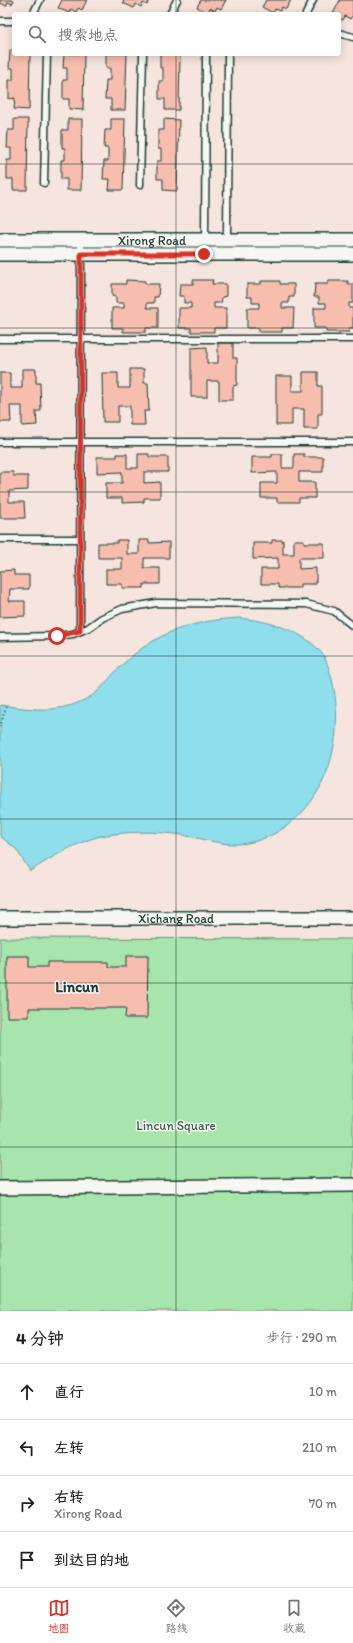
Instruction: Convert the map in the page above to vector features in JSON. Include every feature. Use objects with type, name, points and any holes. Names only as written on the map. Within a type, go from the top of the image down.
[{"type":"street","name":"Xirong Road","points":[[0,240],[353,240]]},
{"type":"street","name":"Xirong Road","points":[[0,254],[353,254]]},
{"type":"street","name":"Xichang Road","points":[[0,918],[353,918]]},
{"type":"street","points":[[0,1188],[353,1185]]},
{"type":"lane","points":[[34,12],[40,0]]},
{"type":"lane","points":[[171,12],[176,0]]},
{"type":"lane","points":[[307,12],[313,0]]},
{"type":"lane","points":[[0,21],[12,21]]},
{"type":"lane","points":[[341,34],[353,37]]},
{"type":"lane","points":[[44,183],[46,56]]},
{"type":"lane","points":[[140,185],[143,56]]},
{"type":"lane","points":[[204,254],[206,56]]},
{"type":"lane","points":[[227,254],[228,56]]},
{"type":"lane","points":[[80,631],[81,240]]},
{"type":"lane","points":[[0,339],[353,339]]},
{"type":"lane","points":[[0,442],[353,442]]},
{"type":"lane","points":[[0,539],[80,539]]},
{"type":"lane","points":[[0,636],[57,636],[80,631],[122,609],[156,603],[306,604],[334,611],[353,626]]},
{"type":"path","points":[[0,728],[6,706]]},
{"type":"green space","name":"Lincun Square","points":[[0,938],[353,939],[353,1311],[0,1311]]},
{"type":"water","points":[[238,618],[274,624],[286,628],[307,640],[324,656],[333,682],[336,710],[335,737],[329,765],[319,790],[303,812],[282,829],[256,841],[246,843],[228,844],[182,835],[151,832],[97,837],[71,847],[30,871],[16,849],[0,836],[0,705],[33,709],[55,709],[76,704],[96,692],[134,654],[161,637],[175,630],[205,622]]},
{"type":"building","points":[[0,0],[14,0],[12,4],[8,2],[6,6],[1,3],[0,5]]},
{"type":"building","points":[[62,0],[87,0],[82,10],[78,8],[76,12],[71,9],[70,12],[67,12],[58,8]]},
{"type":"building","points":[[124,0],[149,0],[147,5],[143,3],[141,7],[136,4],[134,8],[123,3]]},
{"type":"building","points":[[201,0],[226,0],[221,9],[217,7],[215,11],[210,8],[208,12],[206,12],[197,7]]},
{"type":"building","points":[[266,0],[291,0],[286,9],[282,7],[280,11],[275,9],[274,12],[271,12],[262,7]]},
{"type":"building","points":[[340,0],[353,0],[353,15],[350,19],[345,16],[343,20],[341,19],[341,12],[334,12]]},
{"type":"building","points":[[10,50],[12,50],[12,56],[30,56],[29,110],[14,109],[15,98],[9,99],[9,80],[13,80],[13,68],[9,68]]},
{"type":"building","points":[[64,56],[84,56],[83,110],[69,109],[69,99],[63,99],[63,80],[67,80],[67,68],[63,68]]},
{"type":"building","points":[[106,56],[127,56],[125,110],[111,110],[111,99],[105,99],[106,80],[110,80],[110,68],[106,68]]},
{"type":"building","points":[[160,56],[180,56],[179,110],[165,110],[165,99],[159,99],[159,81],[163,81],[163,68],[160,68]]},
{"type":"building","points":[[14,119],[28,119],[27,190],[13,190],[13,179],[7,179],[7,160],[11,160],[11,148],[7,148],[8,130],[14,130]]},
{"type":"building","points":[[68,119],[82,119],[81,190],[67,190],[67,179],[61,179],[61,160],[65,160],[65,148],[62,148],[62,130],[68,130]]},
{"type":"building","points":[[111,119],[125,119],[123,190],[109,190],[110,179],[103,179],[104,161],[108,161],[108,148],[104,148],[105,130],[111,130]]},
{"type":"building","points":[[164,119],[179,120],[177,191],[163,190],[163,179],[157,179],[157,161],[161,161],[161,149],[158,149],[158,130],[164,130]]},
{"type":"building","points":[[126,280],[145,281],[145,284],[159,284],[158,297],[154,297],[154,303],[147,303],[147,308],[158,308],[158,328],[146,328],[146,332],[123,332],[123,328],[112,328],[112,308],[124,308],[124,303],[116,303],[116,297],[112,296],[112,284],[126,284]]},
{"type":"building","points":[[193,280],[213,280],[212,284],[226,284],[226,296],[222,297],[221,303],[214,303],[214,308],[226,308],[226,328],[214,328],[214,332],[191,332],[191,328],[179,328],[179,308],[191,308],[191,303],[184,303],[184,296],[179,296],[180,284],[193,284]]},
{"type":"building","points":[[261,281],[280,281],[280,284],[294,284],[294,297],[289,297],[289,303],[282,303],[282,308],[294,308],[293,328],[282,328],[282,332],[259,332],[259,328],[247,328],[247,308],[259,308],[259,303],[252,303],[252,297],[247,297],[247,284],[261,284]]},
{"type":"building","points":[[328,281],[348,281],[348,284],[353,284],[353,303],[349,303],[349,308],[353,308],[353,328],[349,328],[349,332],[326,332],[326,328],[314,328],[314,308],[326,308],[326,303],[319,303],[319,297],[314,297],[315,284],[328,284]]},
{"type":"building","points":[[218,343],[233,343],[233,358],[237,358],[237,385],[233,386],[233,400],[219,400],[219,381],[207,381],[207,397],[191,397],[191,348],[207,347],[207,363],[218,363]]},
{"type":"building","points":[[22,369],[36,369],[36,383],[40,383],[41,411],[36,411],[37,425],[22,426],[22,406],[10,406],[11,422],[0,422],[0,373],[10,373],[10,388],[22,388]]},
{"type":"building","points":[[130,369],[144,369],[144,383],[148,383],[149,411],[144,411],[145,425],[130,425],[130,406],[118,406],[118,422],[103,422],[102,373],[118,373],[118,388],[130,388]]},
{"type":"building","points":[[303,372],[318,372],[318,386],[322,386],[322,414],[318,414],[318,429],[304,429],[304,409],[292,409],[292,425],[276,425],[276,376],[292,376],[292,391],[303,391]]},
{"type":"building","points":[[117,454],[127,454],[127,468],[138,468],[138,454],[149,454],[149,457],[168,457],[168,472],[144,472],[144,483],[160,482],[160,498],[144,498],[144,502],[122,503],[122,498],[106,498],[106,483],[122,483],[122,472],[97,473],[97,457],[117,457]]},
{"type":"building","points":[[272,454],[282,454],[282,468],[294,468],[294,454],[304,454],[304,457],[323,457],[323,472],[299,472],[299,482],[315,482],[315,498],[299,498],[299,502],[277,502],[277,498],[261,498],[261,483],[277,483],[277,472],[252,473],[252,457],[272,457]]},
{"type":"building","points":[[0,472],[13,472],[14,476],[28,476],[28,490],[9,491],[9,502],[24,502],[25,518],[0,518]]},
{"type":"building","points":[[117,540],[127,540],[127,554],[139,554],[139,540],[149,540],[149,543],[169,542],[169,558],[144,558],[144,568],[160,568],[160,584],[144,584],[144,588],[122,588],[122,584],[106,584],[106,569],[122,569],[122,558],[98,558],[98,543],[117,543]]},
{"type":"building","points":[[272,540],[283,540],[283,554],[294,554],[294,540],[304,540],[304,543],[324,543],[324,558],[299,558],[299,569],[316,568],[316,584],[300,584],[300,588],[278,588],[278,584],[261,584],[261,569],[278,569],[278,558],[253,559],[253,543],[272,543]]},
{"type":"building","points":[[14,570],[14,575],[29,575],[29,589],[10,589],[9,601],[25,601],[25,616],[0,617],[0,571]]},
{"type":"building","points":[[7,956],[29,956],[29,967],[47,967],[47,962],[108,962],[108,967],[126,967],[126,956],[148,956],[147,1018],[125,1018],[126,1008],[29,1008],[29,1017],[7,1017]]},
{"type":"district","name":"Lincun","points":[[77,987]]},
{"type":"route","points":[[57,636],[73,634],[80,631],[81,254],[204,254]]}]
